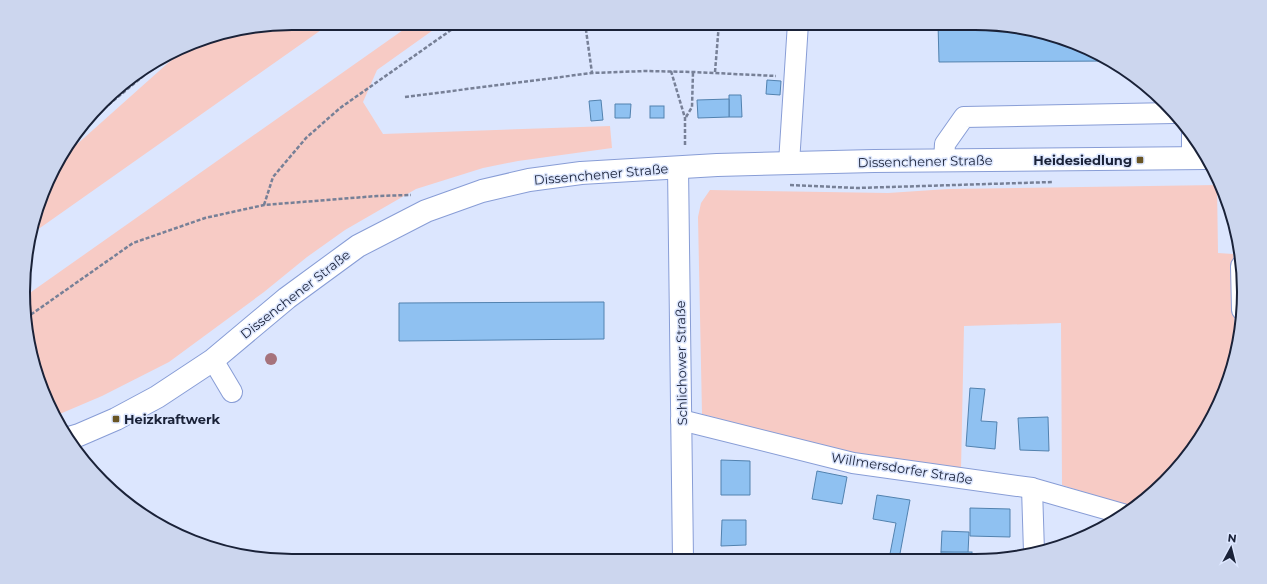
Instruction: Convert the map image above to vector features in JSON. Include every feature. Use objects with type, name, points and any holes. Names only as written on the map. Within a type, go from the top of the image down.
[{"type":"main road","name":"Dissenchener Straße","points":[[73,437],[123,416],[157,397],[213,360],[287,298],[358,246],[426,211],[482,191],[529,180],[681,158],[789,163],[944,160],[1200,159]]},
{"type":"street","points":[[789,163],[797,30]]},
{"type":"street","points":[[944,160],[945,144],[964,117],[1166,113]]},
{"type":"street","name":"Schlichower Straße","points":[[681,158],[681,420],[683,554]]},
{"type":"street","points":[[213,360],[232,392]]},
{"type":"street","name":"Willmersdorfer Straße","points":[[681,420],[853,463],[1032,488],[1117,512]]},
{"type":"street","points":[[1032,488],[1034,547]]},
{"type":"path","points":[[264,205],[273,177],[306,138],[340,108],[451,30]]},
{"type":"path","points":[[586,30],[592,73]]},
{"type":"path","points":[[715,72],[718,30]]},
{"type":"path","points":[[671,72],[685,118],[681,158]]},
{"type":"path","points":[[685,118],[692,107],[693,72]]},
{"type":"path","points":[[404,97],[592,73],[715,72],[794,77]]},
{"type":"path","points":[[113,101],[140,78]]},
{"type":"path","points":[[681,158],[692,148]]},
{"type":"path","points":[[31,314],[134,243],[205,218],[264,205],[377,196],[412,195]]},
{"type":"shaded area","points":[[321,30],[38,230],[50,192],[57,176],[74,146],[177,57],[192,50],[241,35],[258,32]]},
{"type":"shaded area","points":[[403,30],[433,30],[377,70],[363,102],[383,134],[610,126],[612,148],[518,161],[483,168],[416,189],[345,230],[307,257],[264,292],[169,362],[102,396],[60,414],[50,392],[39,360],[32,326],[30,293]]},
{"type":"shaded area","points":[[1214,185],[1217,192],[1218,253],[1233,254],[1234,329],[1228,360],[1210,408],[1193,438],[1172,465],[1148,489],[1127,506],[1062,485],[1061,323],[964,326],[961,469],[856,455],[702,414],[698,217],[701,203],[710,190],[888,193],[948,189]]},
{"type":"building","points":[[938,30],[975,30],[1009,32],[1026,35],[1059,44],[1099,61],[939,62]]},
{"type":"building","points":[[767,80],[781,81],[780,95],[766,94]]},
{"type":"building","points":[[729,95],[741,95],[742,117],[729,117]]},
{"type":"building","points":[[729,99],[729,117],[698,118],[697,100]]},
{"type":"building","points":[[601,100],[603,120],[591,121],[589,101]]},
{"type":"building","points":[[615,104],[631,104],[630,118],[615,118]]},
{"type":"building","points":[[650,106],[664,106],[664,118],[650,118]]},
{"type":"building","points":[[604,302],[604,339],[399,341],[399,303]]},
{"type":"building","points":[[970,388],[985,389],[981,421],[997,422],[995,449],[966,446]]},
{"type":"building","points":[[1048,417],[1049,451],[1020,450],[1018,418]]},
{"type":"building","points":[[721,460],[750,461],[750,495],[721,495]]},
{"type":"building","points":[[817,471],[847,477],[842,504],[812,499]]},
{"type":"building","points":[[877,495],[910,500],[900,554],[890,554],[896,523],[873,519]]},
{"type":"building","points":[[970,508],[1010,509],[1010,537],[970,536]]},
{"type":"building","points":[[722,520],[746,520],[746,545],[721,546]]},
{"type":"building","points":[[942,531],[969,532],[968,553],[941,552]]},
{"type":"building","points":[[941,552],[972,552],[972,554],[941,554]]},
{"type":"place","name":"Heidesiedlung","points":[[1140,160]]},
{"type":"place","name":"Heizkraftwerk","points":[[116,419]]}]
